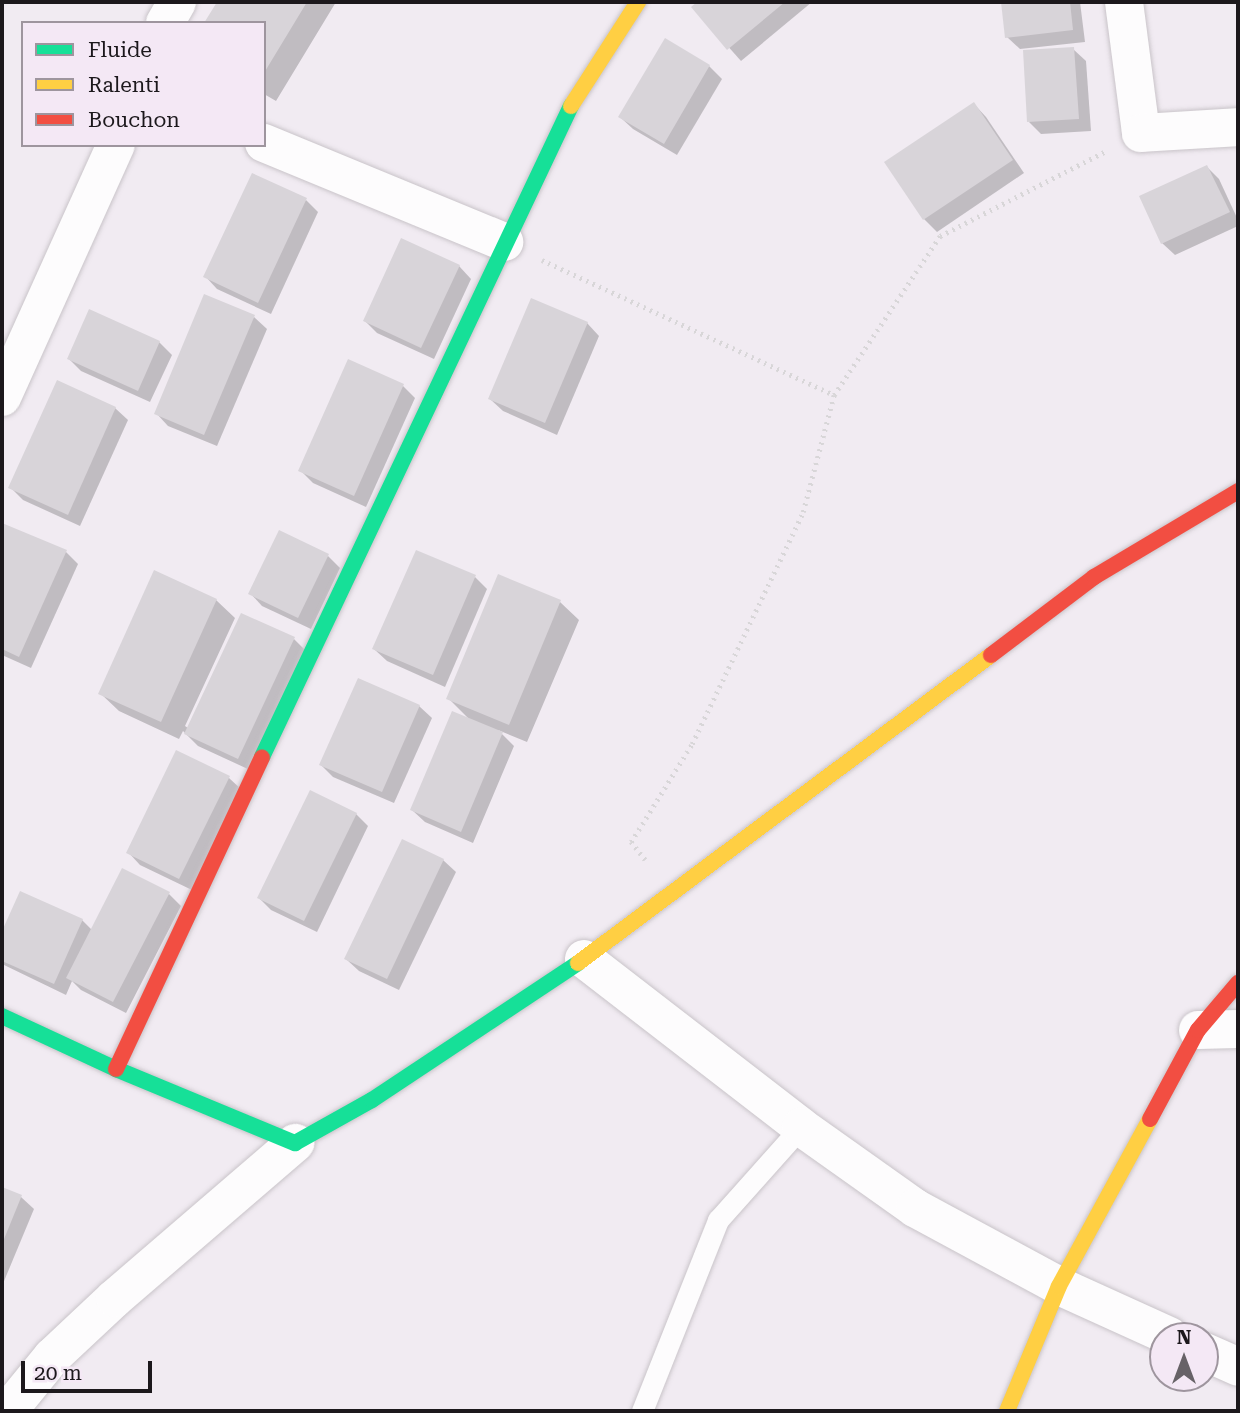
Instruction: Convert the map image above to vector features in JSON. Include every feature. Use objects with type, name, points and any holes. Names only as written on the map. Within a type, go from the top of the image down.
[{"type":"street","points":[[166,21],[177,2]]},
{"type":"street","points":[[116,1069],[504,242],[579,90],[638,2]]},
{"type":"street","points":[[1124,2],[1141,133],[1238,127]]},
{"type":"street","points":[[266,144],[504,242]]},
{"type":"street","points":[[2,397],[115,147]]},
{"type":"street","points":[[8,1411],[61,1348],[295,1143],[372,1100],[584,959],[1094,578],[1238,491]]},
{"type":"street","points":[[584,959],[801,1127],[915,1208],[1059,1286],[1149,1327]]},
{"type":"street","points":[[1007,1411],[1059,1286],[1198,1030],[1238,983]]},
{"type":"street","points":[[2,1016],[116,1069],[295,1143]]},
{"type":"street","points":[[1198,1030],[1238,1029]]},
{"type":"street","points":[[1219,1358],[1238,1367]]},
{"type":"lane","points":[[642,1411],[718,1220],[801,1127]]},
{"type":"path","points":[[672,893],[631,842],[692,744],[803,512],[834,395],[940,236],[1141,133]]},
{"type":"path","points":[[504,242],[834,395]]},
{"type":"building","points":[[217,2],[307,2],[266,70],[266,21],[205,21]]},
{"type":"building","points":[[697,2],[785,2],[727,50],[691,7]]},
{"type":"building","points":[[1001,2],[1070,2],[1073,30],[1005,38]]},
{"type":"building","points":[[665,38],[710,65],[664,144],[618,117]]},
{"type":"building","points":[[1074,47],[1079,119],[1027,122],[1023,50]]},
{"type":"building","points":[[974,102],[1013,160],[923,220],[884,162]]},
{"type":"building","points":[[1207,165],[1230,212],[1161,244],[1139,196]]},
{"type":"building","points":[[252,173],[307,198],[258,303],[203,277]]},
{"type":"building","points":[[401,238],[460,265],[421,348],[363,321]]},
{"type":"building","points":[[204,294],[255,315],[204,435],[154,414]]},
{"type":"building","points":[[531,298],[588,322],[545,423],[488,399]]},
{"type":"building","points":[[89,309],[160,341],[138,391],[67,359]]},
{"type":"building","points":[[348,359],[404,384],[354,496],[298,471]]},
{"type":"building","points":[[57,380],[116,407],[68,515],[8,488]]},
{"type":"building","points":[[2,523],[67,550],[19,657],[2,649]]},
{"type":"building","points":[[279,530],[329,554],[298,618],[248,594]]},
{"type":"building","points":[[416,550],[476,575],[433,675],[372,649]]},
{"type":"building","points":[[154,570],[217,599],[161,722],[98,694]]},
{"type":"building","points":[[498,574],[561,600],[509,725],[446,699]]},
{"type":"building","points":[[241,613],[295,637],[238,759],[184,734]]},
{"type":"building","points":[[358,678],[420,705],[382,792],[319,765]]},
{"type":"building","points":[[452,711],[503,732],[461,832],[410,810]]},
{"type":"building","points":[[176,750],[230,776],[179,879],[126,853]]},
{"type":"building","points":[[310,790],[357,813],[304,921],[257,898]]},
{"type":"building","points":[[402,839],[444,859],[387,979],[344,959]]},
{"type":"building","points":[[122,868],[170,892],[113,1002],[66,978]]},
{"type":"building","points":[[20,891],[83,919],[54,984],[2,961],[2,931]]},
{"type":"building","points":[[2,1187],[22,1195],[2,1244]]},
{"type":"traffic: fast","points":[[262,757],[571,106]]},
{"type":"traffic: fast","points":[[2,1016],[116,1069],[295,1143],[372,1100],[578,963]]},
{"type":"traffic: slow","points":[[571,106],[638,2]]},
{"type":"traffic: slow","points":[[578,963],[991,655]]},
{"type":"traffic: slow","points":[[1007,1411],[1059,1286],[1150,1119]]},
{"type":"traffic: jam","points":[[991,655],[1094,577],[1238,491]]},
{"type":"traffic: jam","points":[[116,1069],[262,757]]},
{"type":"traffic: jam","points":[[1150,1119],[1198,1030],[1238,983]]}]
